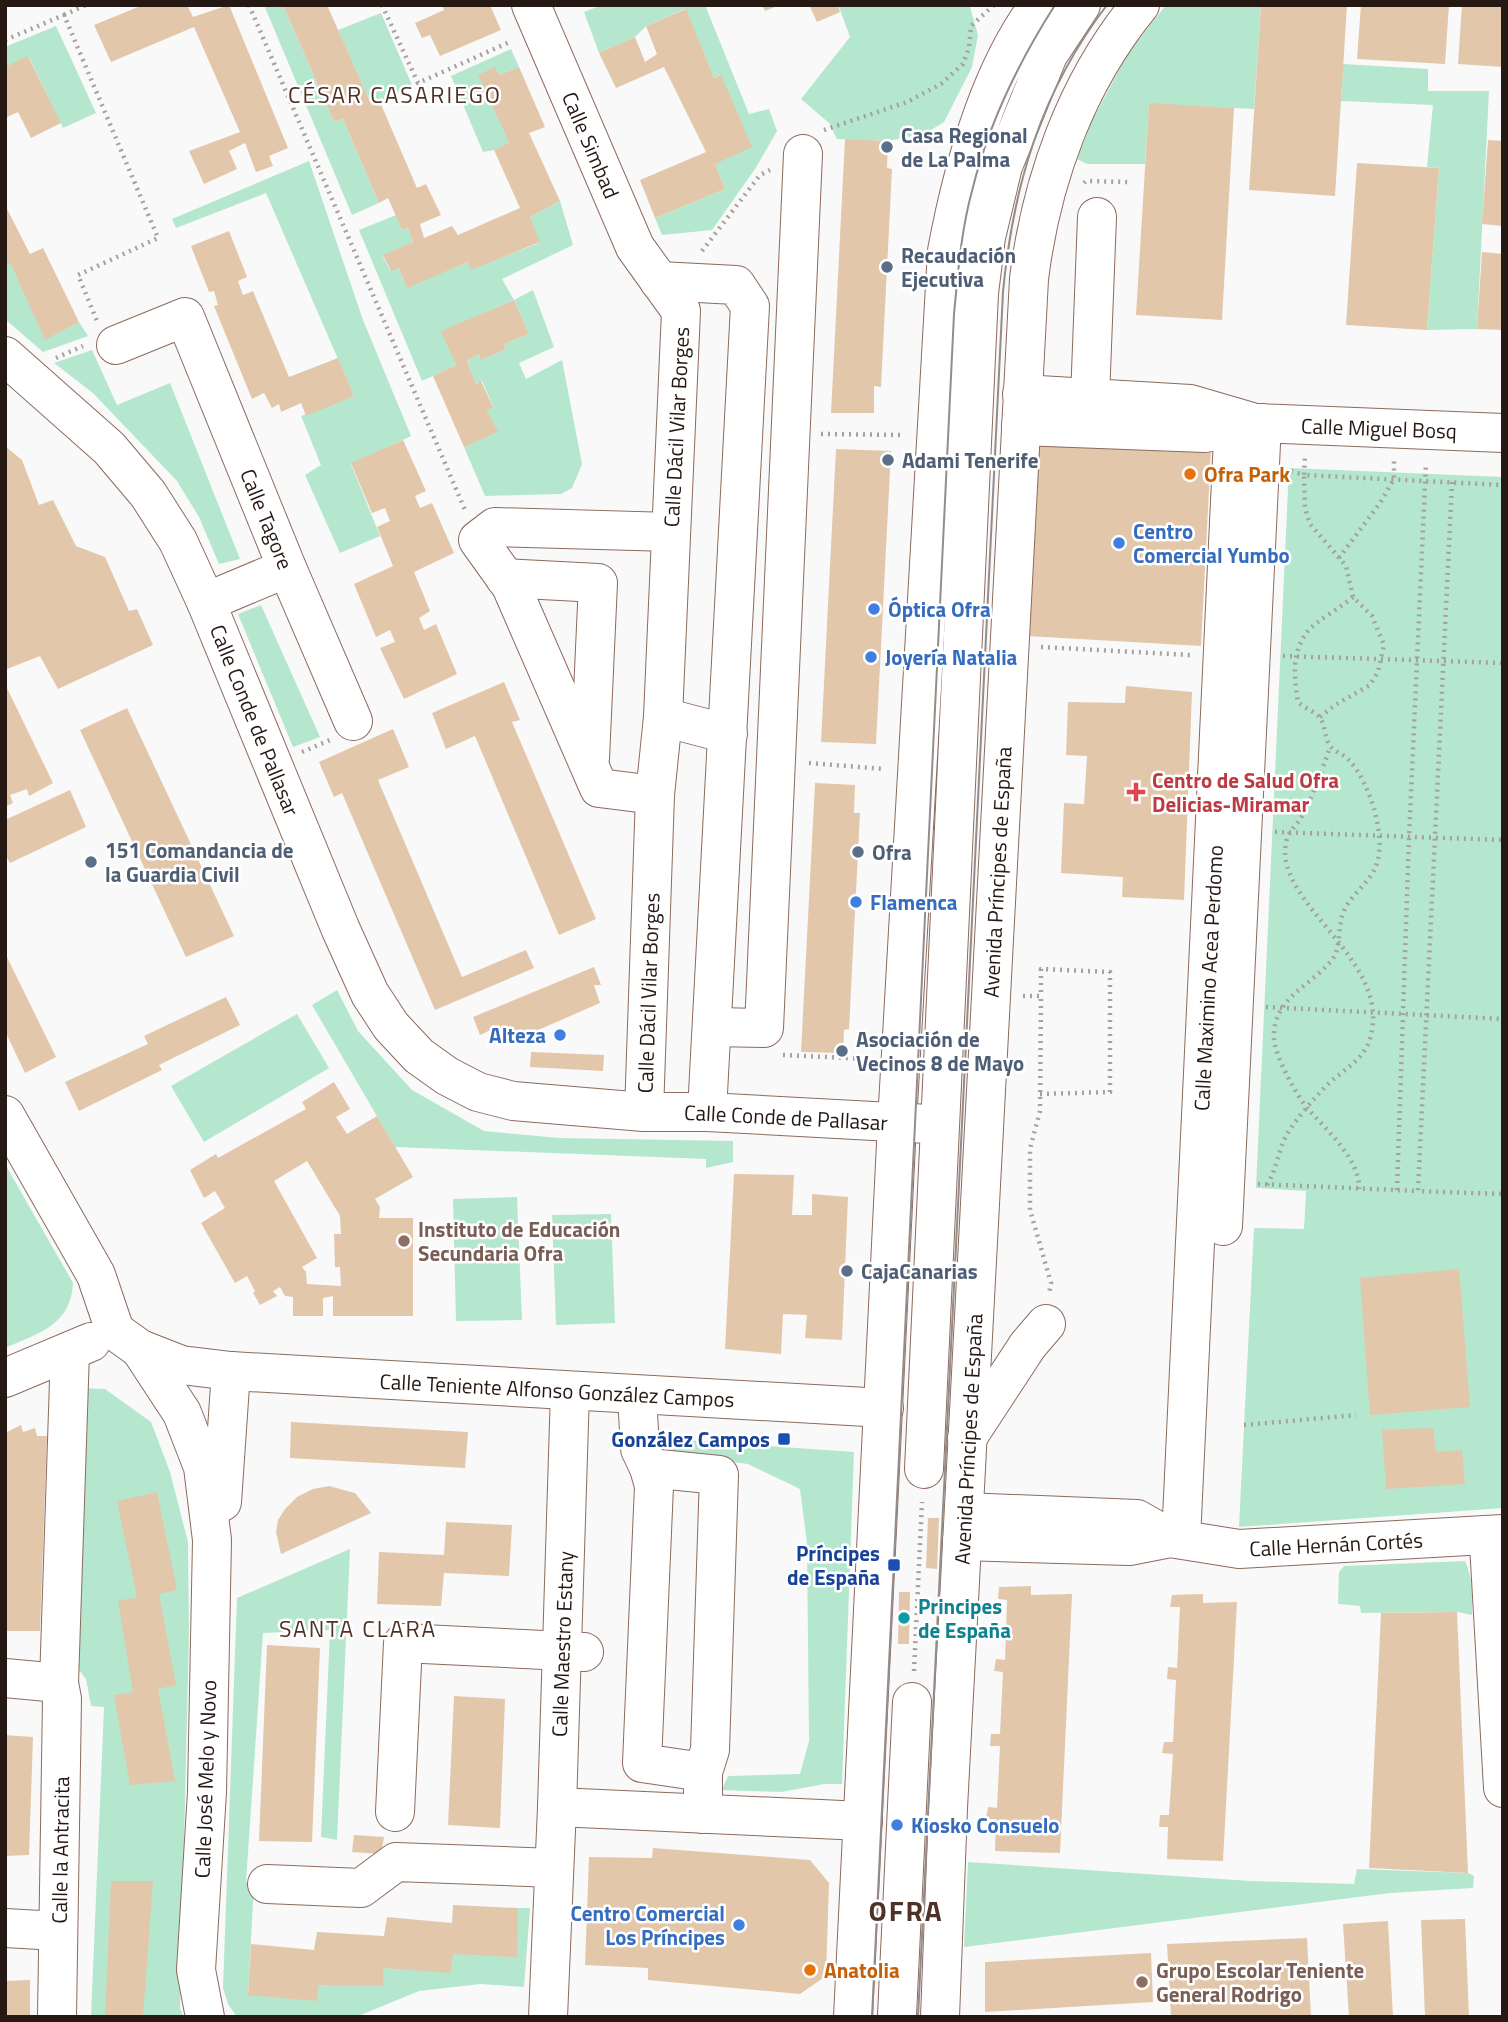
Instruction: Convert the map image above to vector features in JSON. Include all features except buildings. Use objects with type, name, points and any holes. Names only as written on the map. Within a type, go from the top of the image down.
[{"type":"street","name":"Avenida Príncipes de España","points":[[924,1469],[982,271],[986,237],[1003,166],[1048,55],[1081,5]]},
{"type":"street","name":"Avenida Príncipes de España","points":[[940,2017],[967,1437],[1029,279],[1044,197],[1064,136],[1102,60],[1140,5]]},
{"type":"street","points":[[912,1702],[910,2016],[848,2015],[863,1821],[897,1123],[947,251],[967,161],[994,87],[1034,7]]},
{"type":"street","name":"Calle Simbad","points":[[536,17],[635,247],[668,281]]},
{"type":"street","points":[[712,1027],[764,1028],[803,154]]},
{"type":"street","points":[[1090,398],[1097,218]]},
{"type":"street","points":[[668,281],[736,285],[750,306],[707,1112]]},
{"type":"street","name":"Calle Dácil Vilar Borges","points":[[644,1112],[655,795],[663,717],[681,310],[668,281]]},
{"type":"street","name":"Calle Tagore","points":[[114,350],[189,328],[287,568],[353,720]]},
{"type":"street","name":"Calle Conde de Pallasar","points":[[14,364],[109,448],[148,494],[178,541],[370,994],[390,1026],[419,1056],[447,1076],[478,1092],[513,1101],[644,1112],[707,1112],[984,1127]]},
{"type":"street","name":"Calle Miguel Bosq","points":[[1021,410],[1090,398],[1190,404],[1246,423]]},
{"type":"street","name":"Calle Miguel Bosq","points":[[1021,410],[1205,433],[1246,423],[1503,433]]},
{"type":"street","name":"Calle Maximino Acea Perdomo","points":[[1231,981],[1234,720],[1246,423]]},
{"type":"street","points":[[655,795],[599,788],[516,598],[478,540],[495,527],[671,532]]},
{"type":"street","points":[[206,602],[287,568]]},
{"type":"street","points":[[505,578],[598,583],[589,767]]},
{"type":"street","points":[[663,717],[728,734]]},
{"type":"street","name":"Calle Maximino Acea Perdomo","points":[[1185,1540],[1243,830],[1234,720]]},
{"type":"street","points":[[5,1115],[96,1275],[128,1340],[182,1413],[203,1467],[212,1540]]},
{"type":"street","name":"Calle la Antracita","points":[[57,2017],[62,1699],[58,1683],[73,1349],[90,1308],[96,1275]]},
{"type":"street","points":[[967,1437],[1028,1345],[1046,1324]]},
{"type":"street","points":[[5,1378],[73,1349],[128,1340]]},
{"type":"street","name":"Calle Teniente Alfonso González Campos","points":[[128,1340],[181,1365],[230,1371],[884,1408]]},
{"type":"street","points":[[212,1540],[224,1496],[230,1371]]},
{"type":"street","name":"Calle Maestro Estany","points":[[548,2017],[557,1796],[573,1651],[566,1502],[570,1391]]},
{"type":"street","points":[[637,1395],[640,1449],[654,1486],[642,1763],[703,1772]]},
{"type":"street","points":[[649,1468],[719,1475],[710,1750],[703,1772],[703,1814]]},
{"type":"street","name":"Calle Hernán Cortés","points":[[963,1526],[1129,1546],[1185,1540],[1239,1549],[1494,1534]]},
{"type":"street","points":[[1494,1534],[1489,1544],[1503,1788]]},
{"type":"street","name":"Calle José Melo y Novo","points":[[205,2017],[196,1970],[207,1792],[212,1540]]},
{"type":"street","points":[[395,1812],[403,1643],[573,1651]]},
{"type":"street","points":[[5,1678],[58,1683]]},
{"type":"street","points":[[557,1796],[703,1814],[863,1821]]},
{"type":"street","points":[[267,1884],[361,1888],[396,1862],[554,1868]]},
{"type":"street","points":[[5,1928],[58,1931]]},
{"type":"path","points":[[5,40],[86,5]]},
{"type":"path","points":[[249,5],[478,540]]},
{"type":"path","points":[[382,5],[418,83],[536,17]]},
{"type":"path","points":[[668,281],[760,175],[803,154],[826,128],[862,119],[907,102],[941,84],[963,64],[969,48],[971,26],[994,5]]},
{"type":"path","points":[[14,364],[114,350],[78,275],[158,238],[64,15]]},
{"type":"path","points":[[790,434],[936,436]]},
{"type":"path","points":[[1320,717],[1370,685],[1382,659],[1384,645],[1372,616],[1353,597],[1346,566],[1310,524],[1305,508],[1304,475],[1503,485]]},
{"type":"path","points":[[1339,558],[1371,518],[1394,479]]},
{"type":"path","points":[[1397,1190],[1409,837],[1426,481]]},
{"type":"path","points":[[1418,1191],[1452,482]]},
{"type":"path","points":[[1353,597],[1308,630],[1296,656],[1294,681],[1298,702],[1320,717],[1331,747],[1347,757],[1360,773],[1369,793],[1380,836],[1377,866],[1354,894],[1343,913],[1333,960],[1296,990],[1281,1008],[1274,1031],[1280,1062],[1307,1109],[1341,1144],[1359,1179],[1359,1189]]},
{"type":"path","points":[[1009,645],[1176,654]]},
{"type":"path","points":[[1281,656],[1503,663]]},
{"type":"path","points":[[273,764],[348,732],[353,720]]},
{"type":"path","points":[[1267,1185],[1279,1163],[1282,1144],[1291,1129],[1328,1085],[1359,1059],[1371,1036],[1372,1012],[1367,988],[1338,940],[1297,888],[1286,858],[1289,833],[1303,815],[1331,747]]},
{"type":"path","points":[[775,760],[917,771]]},
{"type":"path","points":[[1243,830],[1503,840]]},
{"type":"path","points":[[1040,1094],[1111,1092],[1110,972],[1041,969],[1041,996],[1040,1094],[1040,1111],[1030,1149],[1030,1210],[1051,1283],[1046,1324]]},
{"type":"path","points":[[1231,981],[1281,1008],[1503,1019]]},
{"type":"path","points":[[991,995],[1041,996]]},
{"type":"path","points":[[764,1028],[784,1057],[877,1059]]},
{"type":"path","points":[[1257,1184],[1503,1194]]},
{"type":"path","points":[[1244,1425],[1356,1415]]},
{"type":"path","points":[[912,1702],[924,1469]]},
{"type":"green space","points":[[264,5],[283,5],[334,122],[343,119],[379,203],[352,215]]},
{"type":"green space","points":[[602,5],[705,5],[749,114],[769,109],[777,131],[755,169],[712,230],[662,235],[655,218],[725,189],[715,164],[720,75],[714,78],[685,9],[646,26],[635,37],[599,53],[584,12]]},
{"type":"green space","points":[[1166,5],[1261,5],[1254,109],[1149,104],[1145,164],[1087,164],[1077,159],[1092,121],[1127,55]]},
{"type":"green space","points":[[839,7],[970,7],[978,35],[972,67],[944,122],[926,133],[888,141],[837,139],[829,123],[801,99],[850,37]]},
{"type":"green space","points":[[381,13],[412,85],[372,106],[338,30]]},
{"type":"green space","points":[[56,26],[96,113],[63,128],[29,57],[5,67],[5,47]]},
{"type":"green space","points":[[511,49],[519,67],[499,75],[509,142],[483,152],[451,76]]},
{"type":"green space","points":[[1343,64],[1428,69],[1428,91],[1489,91],[1477,329],[1427,330],[1439,168],[1427,167],[1433,105],[1341,101]]},
{"type":"green space","points":[[309,161],[363,320],[411,436],[351,464],[380,536],[340,553],[305,475],[321,465],[301,416],[354,396],[266,193],[176,228],[172,219]]},
{"type":"green space","points":[[560,201],[573,245],[502,279],[514,300],[442,331],[456,365],[422,381],[359,230],[396,215],[402,230],[408,228],[413,242],[383,256],[390,270],[399,268],[407,287],[468,262],[472,269],[539,243],[530,217]]},
{"type":"green space","points":[[10,263],[45,339],[79,322],[88,336],[43,352],[5,319],[5,266]]},
{"type":"green space","points":[[533,290],[554,347],[519,363],[526,379],[562,360],[582,464],[572,488],[561,494],[485,496],[464,447],[497,432],[487,410],[493,406],[482,381],[476,384],[467,361],[479,354],[482,359],[506,349],[504,344],[529,334],[514,300]]},
{"type":"green space","points":[[92,350],[117,405],[170,383],[240,559],[219,564],[199,517],[177,481],[93,393],[54,363]]},
{"type":"green space","points":[[1289,468],[1503,477],[1503,1508],[1239,1527],[1254,1228],[1304,1229],[1306,1191],[1256,1188]]},
{"type":"green space","points":[[261,605],[320,737],[293,747],[238,614]]},
{"type":"green space","points":[[337,990],[358,1031],[412,1090],[484,1131],[559,1138],[733,1141],[733,1162],[706,1168],[706,1159],[395,1147],[312,1005]]},
{"type":"green space","points":[[297,1014],[329,1068],[204,1142],[171,1086]]},
{"type":"green space","points":[[5,1164],[73,1283],[71,1297],[60,1318],[41,1332],[5,1348]]},
{"type":"green space","points":[[517,1197],[522,1320],[456,1321],[453,1199]]},
{"type":"green space","points":[[611,1214],[615,1323],[556,1325],[552,1215]]},
{"type":"green space","points":[[81,1388],[105,1389],[151,1422],[170,1472],[188,1542],[189,1634],[180,2009],[184,2017],[91,2017],[104,1707],[91,1706],[86,1679],[75,1665]]},
{"type":"green space","points":[[658,1438],[854,1452],[842,1784],[824,1784],[781,1792],[722,1790],[728,1776],[800,1774],[809,1741],[807,1543],[800,1489],[748,1464],[657,1452]]},
{"type":"green space","points":[[350,1549],[337,1840],[321,1837],[330,1630],[263,1633],[246,1882],[254,1884],[248,1995],[318,1985],[383,1968],[518,1908],[530,1908],[524,1987],[480,1984],[419,1991],[356,2017],[237,2017],[228,2004],[223,1988],[237,1598]]},
{"type":"green space","points":[[1465,1561],[1471,1580],[1472,1615],[1457,1612],[1361,1613],[1360,1606],[1338,1604],[1339,1572],[1344,1566]]},
{"type":"green space","points":[[968,1862],[1250,1881],[1354,1884],[1357,1869],[1468,1873],[1474,1876],[1473,1888],[1390,1893],[964,1947]]},
{"type":"tram line","points":[[872,2017],[954,314],[965,221],[979,166],[1006,95],[1055,5]]},
{"type":"tram line","points":[[918,2017],[1003,292],[1014,215],[1034,141],[1064,71],[1107,5]]},
{"type":"place","name":"Casa Regional de La Palma","points":[[887,147]]},
{"type":"place","name":"Recaudación Ejecutiva","points":[[887,267]]},
{"type":"place","name":"Adami Tenerife","points":[[888,460]]},
{"type":"place","name":"Ofra Park","points":[[1190,474]]},
{"type":"place","name":"Centro Comercial Yumbo","points":[[1119,543]]},
{"type":"place","name":"Óptica Ofra","points":[[874,609]]},
{"type":"place","name":"Joyería Natalia","points":[[871,657]]},
{"type":"place","name":"Centro de Salud Ofra Delicias-Miramar","points":[[1136,792]]},
{"type":"place","name":"Ofra","points":[[858,852]]},
{"type":"place","name":"151 Comandancia de la Guardia Civil","points":[[91,862]]},
{"type":"place","name":"Flamenca","points":[[856,902]]},
{"type":"place","name":"Alteza","points":[[560,1035]]},
{"type":"place","name":"Asociación de Vecinos 8 de Mayo","points":[[842,1051]]},
{"type":"place","name":"Instituto de Educación Secundaria Ofra","points":[[404,1241]]},
{"type":"place","name":"CajaCanarias","points":[[847,1271]]},
{"type":"place","name":"González Campos","points":[[784,1439]]},
{"type":"place","name":"Príncipes de España","points":[[894,1565]]},
{"type":"place","name":"Principes de España","points":[[904,1618]]},
{"type":"place","name":"Kiosko Consuelo","points":[[897,1825]]},
{"type":"place","name":"Centro Comercial Los Príncipes","points":[[739,1925]]},
{"type":"place","name":"Anatolia","points":[[810,1970]]},
{"type":"place","name":"Grupo Escolar Teniente General Rodrigo","points":[[1142,1982]]},
{"type":"district","name":"CÉSAR CASARIEGO","points":[[395,94]]},
{"type":"district","name":"SANTA CLARA","points":[[358,1628]]},
{"type":"district","name":"OFRA","points":[[906,1910]]}]
